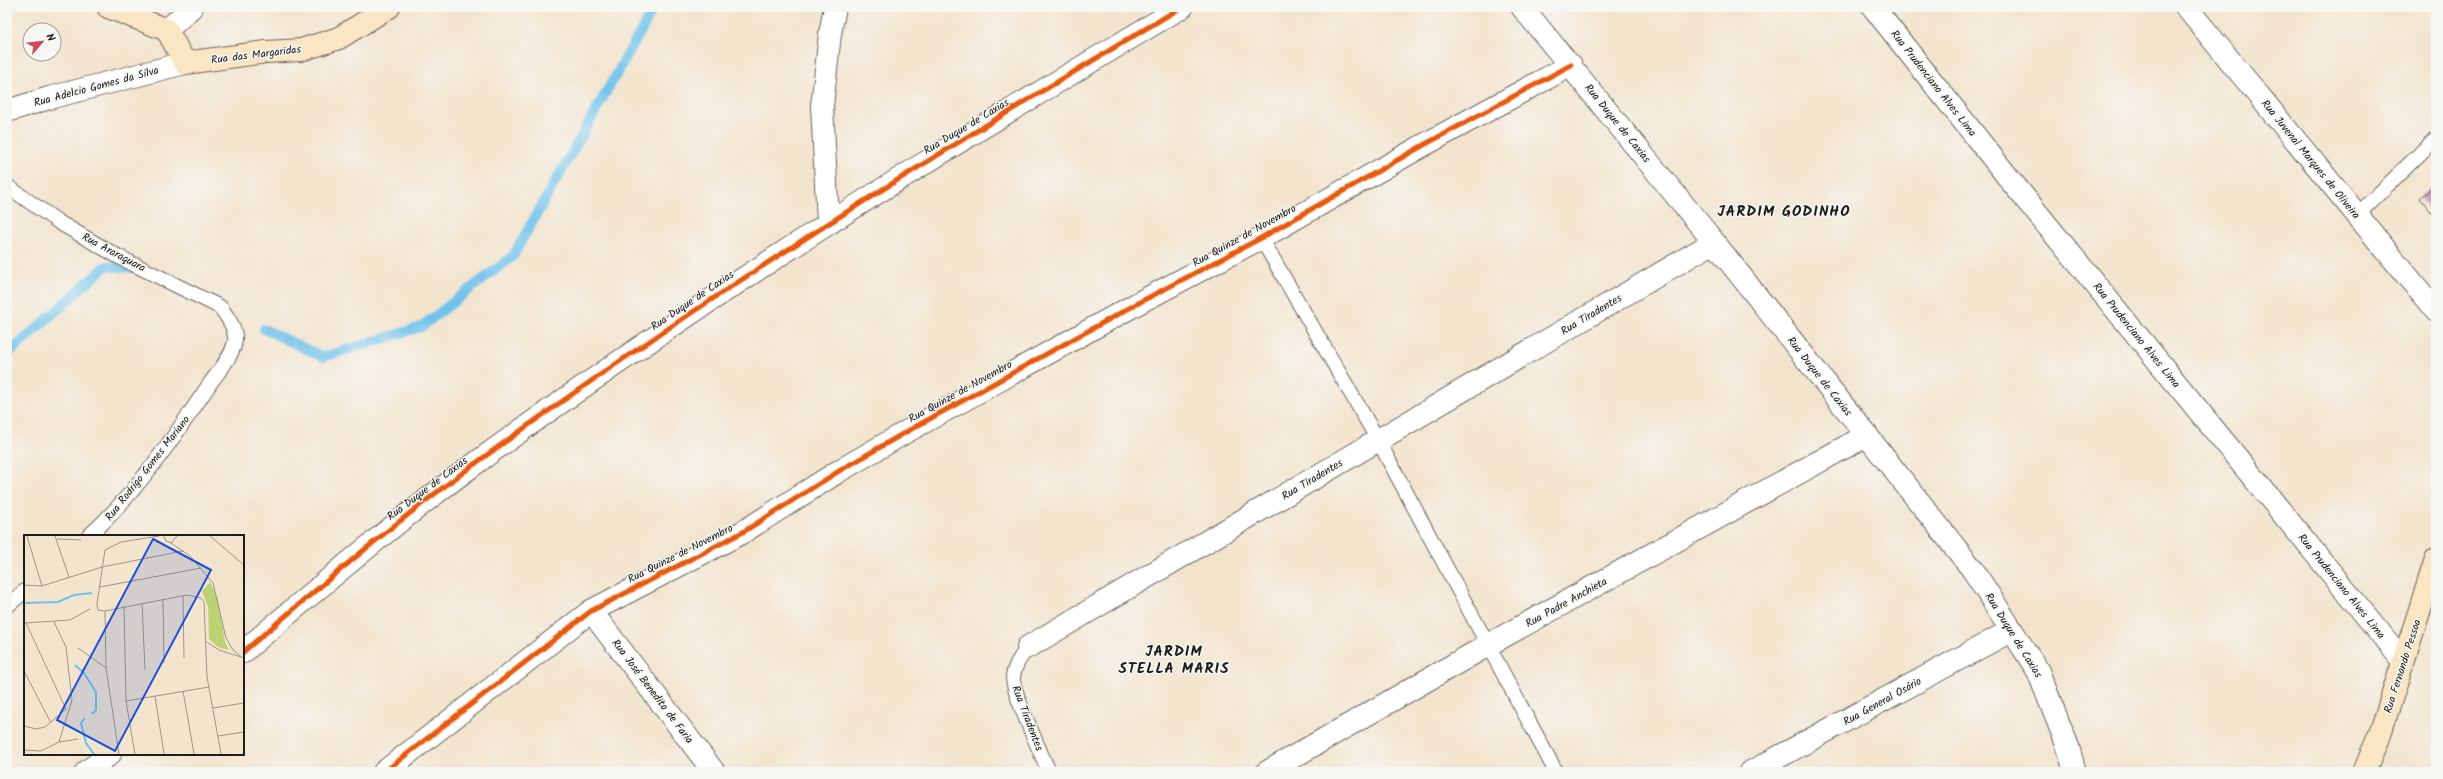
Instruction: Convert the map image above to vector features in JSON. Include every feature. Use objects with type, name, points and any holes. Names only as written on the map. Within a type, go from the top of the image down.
[{"type":"street","points":[[108,7],[168,30],[185,63]]},
{"type":"street","points":[[168,30],[192,7]]},
{"type":"street","name":"Rua das Margaridas","points":[[185,63],[301,50],[339,38],[389,7]]},
{"type":"street","points":[[828,222],[822,106],[830,34],[835,7]]},
{"type":"street","name":"Rua Duque de Caxias","points":[[244,651],[373,542],[464,472],[616,362],[828,222],[1182,7]]},
{"type":"street","name":"Rua Duque de Caxias","points":[[1522,7],[1571,65],[1714,242],[1974,570],[2038,671],[2068,746],[2075,772]]},
{"type":"street","name":"Rua Prudenciano Alves Lima","points":[[1873,7],[2016,187],[2403,661]]},
{"type":"street","name":"Rua Juvenal Marques de Oliveira","points":[[2186,7],[2436,311]]},
{"type":"street","name":"Rua Adelcio Gomes da Silva","points":[[7,111],[49,98],[185,63]]},
{"type":"street","name":"Rua Quinze de Novembro","points":[[384,772],[591,611],[743,532],[839,471],[900,436],[1142,301],[1261,238],[1422,146],[1571,65]]},
{"type":"street","name":"Rua Tiradentes","points":[[1028,647],[1714,242]]},
{"type":"street","name":"Rua Padre Anchieta","points":[[1267,772],[1488,645],[1867,435]]},
{"type":"street","name":"Rua Fernando Pessoa","points":[[2364,772],[2381,731],[2436,559]]},
{"type":"street","name":"Rua José Benedito de Faria","points":[[591,611],[714,772]]},
{"type":"street","name":"Rua General Osório","points":[[1751,772],[2012,630]]},
{"type":"street","points":[[86,772],[109,755]]},
{"type":"lane","points":[[2357,215],[2436,138]]},
{"type":"lane","name":"Rua Araraquara","points":[[7,186],[60,223],[113,254],[206,299],[224,312]]},
{"type":"lane","points":[[1261,238],[1378,440],[1556,772]]},
{"type":"lane","name":"Rua Rodrigo Gomes Mariano","points":[[90,535],[107,520],[175,436],[229,356],[235,340],[230,321],[224,312]]},
{"type":"lane","points":[[7,606],[24,592]]},
{"type":"lane","name":"Rua Tiradentes","points":[[1028,647],[1017,662],[1013,678],[1018,696],[1049,772]]},
{"type":"building","points":[[2436,184],[2436,218],[2420,198]]},
{"type":"waterway","points":[[264,329],[323,357],[421,327],[513,256],[650,15],[650,7]]},
{"type":"waterway","points":[[7,355],[106,266],[134,268]]},
{"type":"cycle path","points":[[244,651],[352,560],[436,493],[552,409],[640,348],[728,288],[908,173],[1182,7]]},
{"type":"cycle path","points":[[384,772],[591,611],[743,532],[839,471],[906,432],[1142,301],[1261,238],[1422,146],[1571,65]]},
{"type":"district","name":"JARDIM GODINHO","points":[[1784,211]]},
{"type":"district","name":"JARDIM STELLA MARIS","points":[[1174,660]]}]
